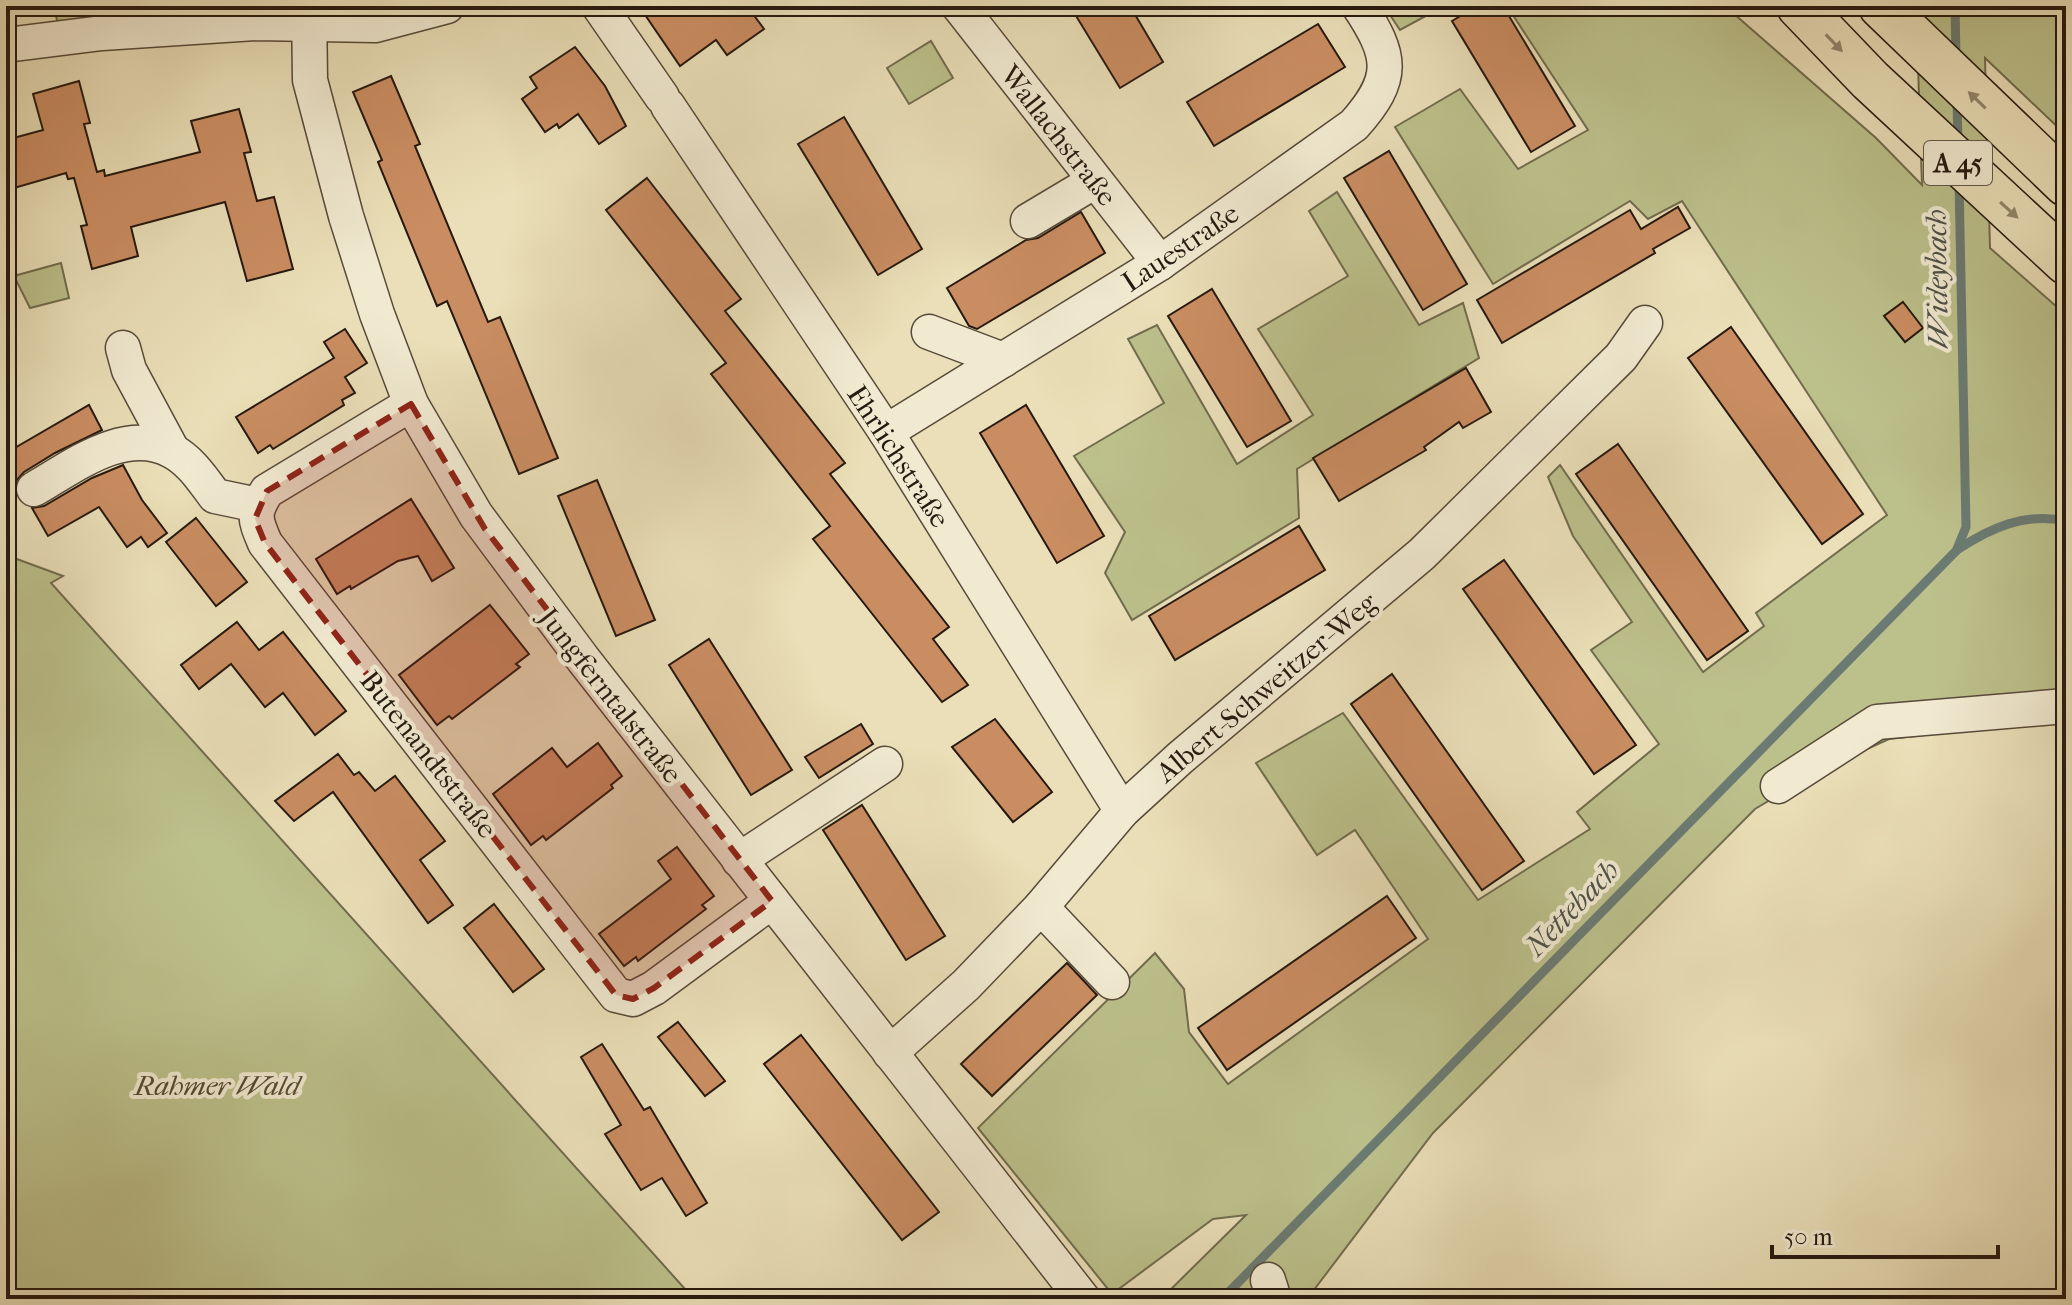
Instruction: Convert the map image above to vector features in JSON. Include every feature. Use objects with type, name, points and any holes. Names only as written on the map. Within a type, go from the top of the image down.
[{"type":"highway","name":"A 45","points":[[1799,6],[1870,80],[2057,254]]},
{"type":"highway","name":"A 45","points":[[1881,6],[2066,184]]},
{"type":"street","points":[[6,45],[102,33],[256,23],[309,15],[375,25],[447,6]]},
{"type":"street","name":"Ehrlichstraße","points":[[599,6],[886,432],[1122,811]]},
{"type":"street","name":"Wallachstraße","points":[[959,6],[1160,263]]},
{"type":"street","name":"Lauestraße","points":[[886,432],[1160,263],[1354,125],[1375,102],[1384,79],[1384,55],[1379,36],[1359,6]]},
{"type":"street","name":"Jungferntalstraße","points":[[309,15],[310,80],[346,216],[377,314],[411,404],[485,529],[739,860],[1083,1299]]},
{"type":"street","points":[[1028,221],[1095,181]]},
{"type":"street","name":"Albert-Schweitzer-Weg","points":[[890,1053],[966,985],[1041,907],[1122,811],[1189,750],[1416,560],[1621,357],[1645,323]]},
{"type":"street","points":[[929,332],[1003,360]]},
{"type":"street","points":[[123,348],[129,370],[172,450],[195,470],[215,496],[258,505],[267,491],[411,404]]},
{"type":"street","points":[[34,489],[107,449],[140,442],[172,450]]},
{"type":"street","name":"Butenandtstraße","points":[[258,505],[255,519],[265,543],[616,995],[633,999],[654,988],[772,901]]},
{"type":"street","points":[[1778,786],[1877,722],[2066,706]]},
{"type":"street","points":[[739,860],[885,764]]},
{"type":"street","points":[[1041,907],[1112,982]]},
{"type":"highlighted area","points":[[411,404],[485,529],[772,901],[654,988],[633,999],[616,995],[265,543],[255,519],[267,491]]},
{"type":"green space","points":[[53,6],[289,6],[290,11],[60,30]]},
{"type":"green space","points":[[1384,6],[1444,6],[1400,30]]},
{"type":"green space","points":[[1507,6],[1725,6],[1876,138],[1922,185],[1916,6],[2066,6],[2066,135],[1985,58],[1990,248],[2066,315],[2066,719],[1889,739],[1819,771],[1755,809],[1433,1133],[1307,1299],[1161,1299],[1246,1215],[1213,1219],[1112,1294],[978,1128],[1155,953],[1184,989],[1189,1032],[1228,1084],[1428,939],[1355,830],[1317,855],[1256,763],[1343,713],[1478,900],[1590,829],[1577,812],[1659,744],[1591,650],[1632,622],[1573,536],[1548,477],[1560,465],[1703,672],[1764,626],[1756,613],[1887,515],[1682,201],[1648,219],[1630,201],[1493,284],[1395,127],[1460,89],[1518,169],[1588,130]]},
{"type":"green space","points":[[931,41],[953,78],[909,104],[887,68]]},
{"type":"green space","points":[[1337,192],[1419,325],[1463,303],[1479,358],[1297,469],[1299,518],[1132,620],[1105,573],[1125,532],[1074,456],[1164,403],[1128,339],[1157,325],[1237,464],[1313,415],[1258,329],[1348,276],[1309,211]]},
{"type":"green space","points":[[61,263],[69,298],[30,308],[14,276]]},
{"type":"green space","name":"Rahmer Wald","points":[[6,555],[63,576],[51,583],[694,1299],[6,1299]]},
{"type":"building","points":[[639,6],[747,6],[764,29],[727,55],[716,40],[680,66]]},
{"type":"building","points":[[1070,6],[1130,6],[1163,62],[1120,88]]},
{"type":"building","points":[[1477,6],[1503,6],[1575,126],[1531,152],[1452,21]]},
{"type":"building","points":[[1318,24],[1345,67],[1214,146],[1187,102]]},
{"type":"building","points":[[575,47],[605,86],[626,126],[599,144],[578,114],[559,128],[557,124],[545,132],[522,99],[537,88],[530,77]]},
{"type":"building","points":[[391,76],[420,144],[415,146],[488,322],[500,317],[558,458],[519,474],[447,301],[437,306],[353,92]]},
{"type":"building","points":[[79,81],[90,123],[84,124],[97,172],[104,170],[105,176],[200,152],[191,121],[239,109],[251,152],[244,153],[257,201],[274,197],[293,269],[247,281],[225,202],[131,227],[138,256],[92,269],[81,226],[87,225],[74,178],[68,179],[66,173],[14,188],[6,158],[6,140],[43,130],[33,94]]},
{"type":"building","points":[[844,117],[922,249],[878,275],[798,144]]},
{"type":"building","points":[[1389,151],[1467,284],[1423,310],[1344,178]]},
{"type":"building","points":[[647,178],[741,299],[725,311],[845,463],[830,474],[949,627],[933,639],[968,685],[942,702],[813,539],[830,526],[711,374],[726,363],[606,210]]},
{"type":"building","points":[[1678,207],[1690,228],[1653,249],[1655,253],[1502,343],[1477,300],[1630,210],[1641,229]]},
{"type":"building","points":[[1081,212],[1105,253],[977,329],[969,326],[947,288],[1026,240],[1038,238]]},
{"type":"building","points":[[1212,289],[1291,421],[1247,447],[1168,316]]},
{"type":"building","points":[[1903,302],[1923,328],[1905,342],[1884,316]]},
{"type":"building","points":[[1731,327],[1863,514],[1822,544],[1688,358]]},
{"type":"building","points":[[345,329],[367,363],[345,377],[355,393],[342,400],[344,405],[273,449],[270,445],[258,453],[236,417],[334,358],[324,342]]},
{"type":"building","points":[[1466,368],[1491,412],[1463,428],[1459,422],[1424,447],[1426,450],[1339,501],[1313,458]]},
{"type":"building","points":[[89,405],[102,430],[55,453],[24,472],[16,481],[6,464],[6,453]]},
{"type":"building","points":[[1026,405],[1104,536],[1057,563],[980,433]]},
{"type":"building","points":[[1618,444],[1748,631],[1707,660],[1576,474]]},
{"type":"building","points":[[123,465],[142,500],[167,533],[148,547],[141,537],[127,547],[99,507],[48,536],[32,508],[44,506],[92,478]]},
{"type":"building","points":[[597,480],[655,620],[616,636],[558,496]]},
{"type":"building","points":[[411,499],[454,568],[432,581],[418,556],[398,561],[337,594],[316,559]]},
{"type":"building","points":[[196,518],[247,582],[216,606],[166,542]]},
{"type":"building","points":[[1299,526],[1325,570],[1175,660],[1149,616]]},
{"type":"building","points":[[1504,560],[1636,745],[1594,774],[1463,589]]},
{"type":"building","points":[[490,605],[529,654],[516,664],[520,667],[452,719],[449,716],[437,725],[399,675]]},
{"type":"building","points":[[237,622],[259,650],[283,632],[346,711],[315,735],[283,693],[265,707],[231,664],[199,689],[181,665]]},
{"type":"building","points":[[709,639],[792,770],[751,795],[669,665]]},
{"type":"building","points":[[1392,674],[1524,861],[1482,890],[1351,704]]},
{"type":"building","points":[[995,719],[1052,792],[1013,822],[952,747]]},
{"type":"building","points":[[861,724],[873,744],[819,778],[805,757]]},
{"type":"building","points":[[598,743],[622,776],[611,785],[613,788],[546,840],[543,836],[531,845],[493,794],[552,748],[567,767]]},
{"type":"building","points":[[338,754],[354,775],[359,772],[375,791],[395,776],[445,841],[420,860],[453,905],[428,923],[333,792],[294,821],[275,801]]},
{"type":"building","points":[[862,805],[945,936],[906,960],[823,830]]},
{"type":"building","points":[[677,847],[714,896],[702,905],[706,909],[638,961],[636,957],[624,966],[599,934],[671,879],[658,861]]},
{"type":"building","points":[[1387,896],[1416,938],[1227,1070],[1198,1028]]},
{"type":"building","points":[[494,904],[544,969],[513,992],[464,928]]},
{"type":"building","points":[[1067,963],[1097,995],[992,1096],[961,1064]]},
{"type":"building","points":[[678,1022],[725,1081],[705,1096],[658,1037]]},
{"type":"building","points":[[801,1035],[939,1212],[902,1240],[764,1064]]},
{"type":"building","points":[[602,1044],[644,1110],[650,1107],[707,1203],[686,1216],[662,1178],[641,1190],[605,1134],[621,1125],[581,1057]]},
{"type":"waterway","name":"Wideybach","points":[[1955,6],[1956,59]]},
{"type":"waterway","name":"Wideybach","points":[[1957,101],[1958,143]]},
{"type":"waterway","name":"Wideybach","points":[[1957,549],[1966,527],[1959,181]]},
{"type":"waterway","name":"Nettebach","points":[[1222,1299],[1957,550],[1982,535],[2022,520],[2066,521]]}]
